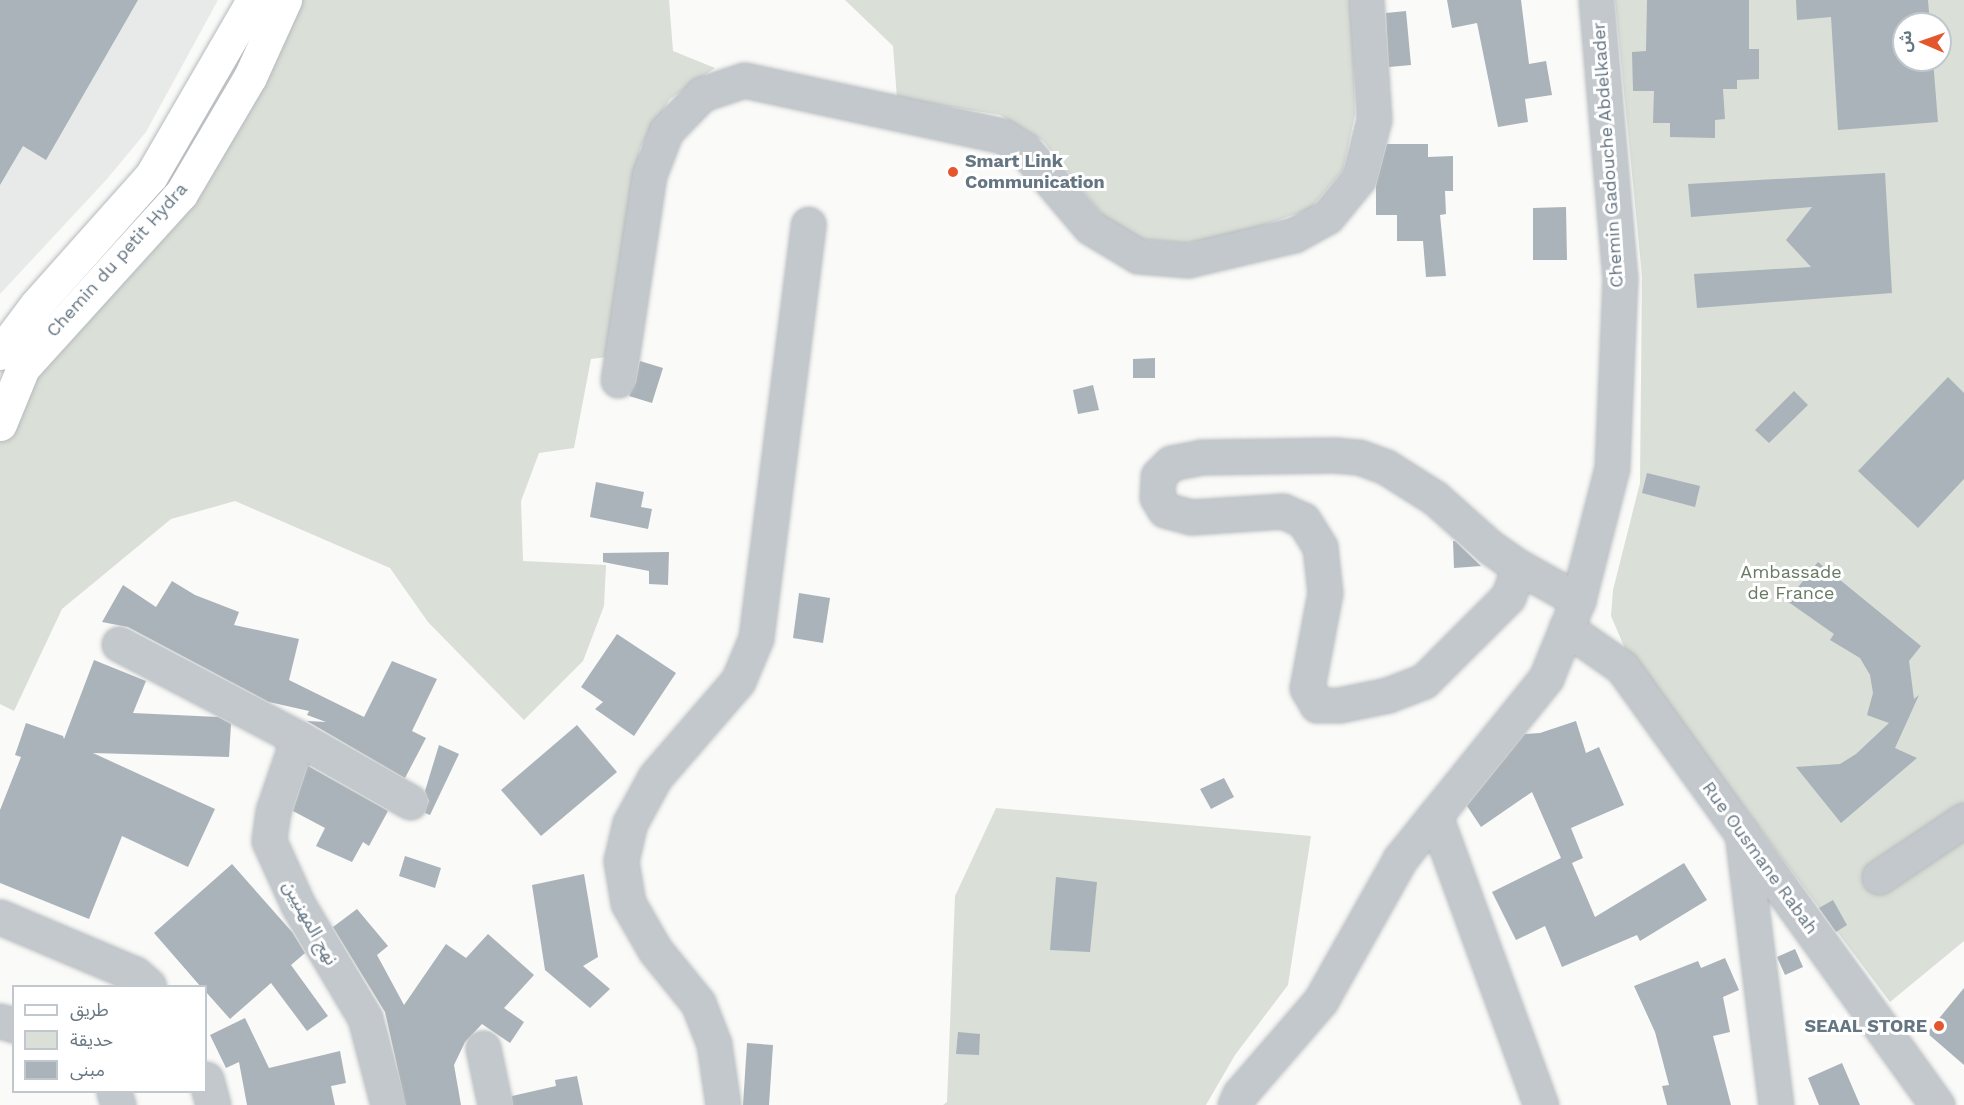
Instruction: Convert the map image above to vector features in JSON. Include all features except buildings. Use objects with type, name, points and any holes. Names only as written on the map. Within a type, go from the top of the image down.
[{"type":"main road","name":"Chemin du petit Hydra","points":[[0,353],[36,305],[152,176],[253,0]]},
{"type":"main road","name":"Chemin du petit Hydra","points":[[0,424],[23,368],[181,194],[224,126],[285,0]]},
{"type":"street","points":[[618,380],[650,175],[666,131],[702,94],[744,80],[1003,136],[1024,149],[1090,227],[1138,256],[1188,260],[1294,235],[1328,217],[1359,178],[1374,119],[1366,0]]},
{"type":"street","name":"Chemin Gadouche Abdelkader","points":[[1235,1105],[1240,1094],[1321,1000],[1400,859],[1546,678],[1572,614],[1612,468],[1620,279],[1596,0]]},
{"type":"street","points":[[723,1105],[714,1044],[698,1004],[655,950],[628,903],[621,861],[630,823],[655,777],[738,681],[756,638],[808,224]]},
{"type":"street","name":"Rue Ousmane Rabah","points":[[1519,567],[1508,597],[1424,681],[1388,695],[1339,705],[1317,705],[1307,688],[1325,593],[1320,547],[1303,520],[1283,511],[1191,517],[1165,510],[1157,497],[1158,476],[1171,463],[1201,457],[1359,456],[1386,467],[1435,498],[1490,548],[1519,567],[1572,614],[1622,667],[1937,1105]]},
{"type":"street","points":[[118,644],[298,738],[410,802]]},
{"type":"street","name":"نهج المهنيين","points":[[298,738],[273,811],[269,841],[298,905],[365,1017],[388,1105]]},
{"type":"street","points":[[1435,816],[1542,1105]]},
{"type":"street","points":[[1879,877],[1964,820]]},
{"type":"street","points":[[1741,832],[1776,1105]]},
{"type":"street","points":[[0,917],[135,974],[147,985]]},
{"type":"street","points":[[483,1048],[495,1105]]},
{"type":"street","points":[[207,1083],[213,1105]]},
{"type":"shaded area","points":[[0,0],[218,0],[146,132],[107,179],[0,294]]},
{"type":"green space","points":[[285,0],[669,0],[673,51],[715,68],[670,99],[640,148],[607,357],[591,359],[574,448],[539,453],[521,501],[523,561],[606,565],[604,606],[583,661],[524,720],[428,622],[390,568],[235,501],[171,519],[62,609],[14,711],[0,704],[0,437],[12,401],[181,194]]},
{"type":"green space","points":[[845,0],[1352,0],[1355,115],[1343,170],[1310,209],[1233,236],[1185,243],[1138,239],[1106,219],[1043,141],[1000,115],[897,98],[893,46]]},
{"type":"green space","name":"Ambassade de France","points":[[1615,0],[1964,0],[1964,941],[1890,1002],[1626,651],[1611,616],[1613,590],[1640,483],[1642,276]]},
{"type":"green space","points":[[996,808],[1311,836],[1288,985],[1235,1055],[1206,1105],[943,1105],[947,1102],[955,896]]},
{"type":"place","name":"Smart Link Communication","points":[[953,172]]},
{"type":"place","name":"SEAAL STORE","points":[[1939,1026]]}]
